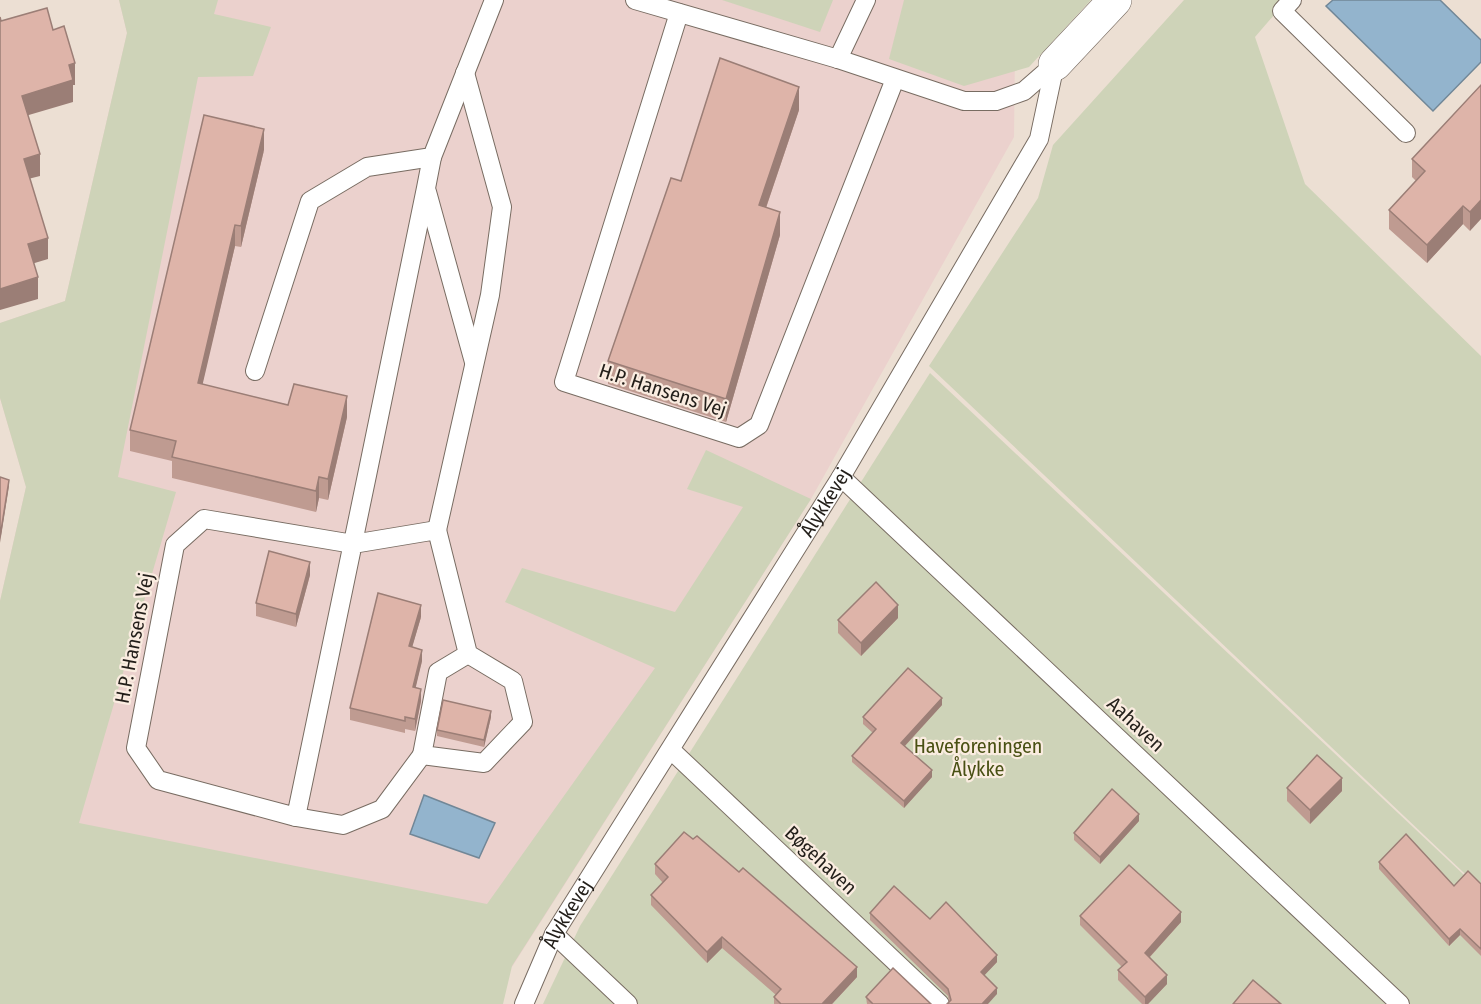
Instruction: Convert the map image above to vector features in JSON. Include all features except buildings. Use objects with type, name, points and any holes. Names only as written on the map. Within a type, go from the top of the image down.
[{"type":"street","points":[[1055,64],[1115,0]]},
{"type":"lane","points":[[296,817],[432,158],[494,0]]},
{"type":"lane","points":[[635,0],[838,59],[964,101],[996,101],[1024,91],[1055,64]]},
{"type":"lane","points":[[838,59],[866,0]]},
{"type":"lane","points":[[1292,0],[1282,11],[1406,133]]},
{"type":"lane","name":"H.P. Hansens Vej","points":[[679,13],[564,382],[739,438],[759,425],[895,79]]},
{"type":"lane","name":"Ålykkevej","points":[[524,1004],[554,934],[841,477],[1039,139],[1055,64]]},
{"type":"lane","points":[[422,755],[484,763],[523,722],[513,681],[468,654],[437,530],[490,295],[502,207],[465,73]]},
{"type":"lane","points":[[255,371],[310,201],[367,166],[432,158]]},
{"type":"lane","points":[[426,188],[475,364]]},
{"type":"lane","name":"Aahaven","points":[[841,477],[1400,1004]]},
{"type":"lane","name":"H.P. Hansens Vej","points":[[437,530],[353,544],[204,519],[175,545],[136,748],[158,780],[296,817],[343,825],[382,809],[422,755],[438,672],[468,654]]},
{"type":"lane","name":"Bøgehaven","points":[[671,750],[939,1004]]},
{"type":"lane","points":[[554,934],[628,1004]]},
{"type":"shaded area","points":[[119,0],[1061,0],[1015,49],[1014,137],[811,499],[512,967],[66,872],[0,601],[26,487],[0,398],[0,323],[65,301],[127,33]]},
{"type":"green space","points":[[119,0],[218,0],[214,14],[271,27],[253,76],[198,77],[118,477],[176,492],[79,823],[487,904],[655,668],[505,602],[522,568],[675,612],[743,507],[687,489],[706,450],[811,499],[512,966],[503,1004],[0,1004],[0,601],[26,487],[0,398],[0,323],[65,301],[127,33]]},
{"type":"green space","points":[[722,0],[833,0],[820,32]]},
{"type":"green space","points":[[904,0],[1091,0],[1029,67],[964,86],[889,59]]},
{"type":"green space","points":[[1184,0],[1287,0],[1255,37],[1305,184],[1481,356],[1481,889],[929,366],[1038,198],[1053,145]]},
{"type":"green space","name":"Haveforeningen Ålykke","points":[[930,373],[1481,891],[1481,1004],[543,1004],[580,926]]},
{"type":"water","points":[[1333,0],[1440,0],[1481,40],[1481,62],[1433,111],[1326,6]]},
{"type":"water","points":[[424,795],[495,823],[479,858],[410,834]]}]
